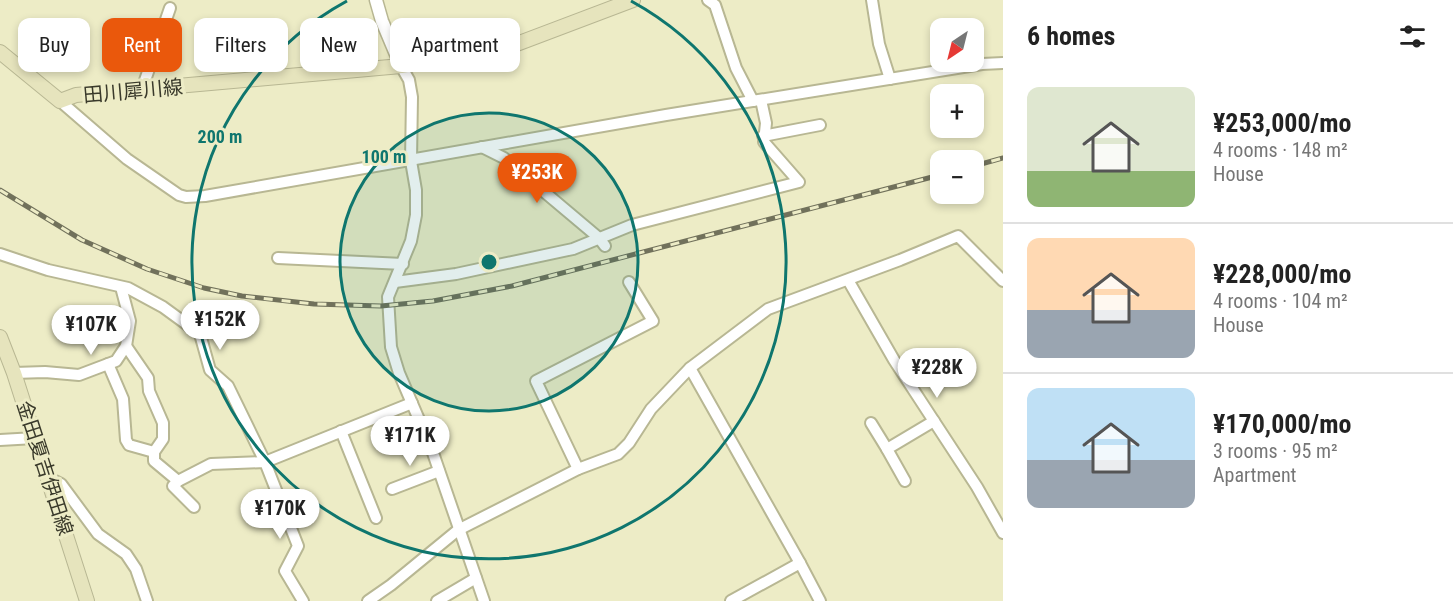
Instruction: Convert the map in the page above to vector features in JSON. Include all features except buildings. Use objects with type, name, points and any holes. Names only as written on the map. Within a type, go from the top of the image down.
[{"type":"main road","name":"田川犀川線","points":[[520,43],[633,0]]},
{"type":"main road","name":"田川犀川線","points":[[0,52],[60,101],[76,95],[390,67]]},
{"type":"main road","name":"金田夏吉伊田線","points":[[0,337],[87,601]]},
{"type":"street","points":[[376,0],[390,40]]},
{"type":"street","points":[[395,282],[456,274],[602,242],[632,225],[799,182],[764,142],[766,123],[757,100],[736,68],[715,5],[708,0]]},
{"type":"street","points":[[872,0],[879,44],[890,79]]},
{"type":"street","points":[[142,89],[170,8]]},
{"type":"street","points":[[60,101],[127,159],[179,195],[186,197],[205,196],[757,100],[982,64],[1003,63]]},
{"type":"street","points":[[404,72],[409,80],[412,97],[411,161],[416,190],[416,215],[411,241],[388,297],[391,347],[439,471],[484,601]]},
{"type":"street","points":[[763,136],[820,125]]},
{"type":"street","points":[[482,147],[504,158],[602,242]]},
{"type":"street","points":[[368,601],[458,530],[578,469],[618,454],[630,443],[651,409],[690,368],[768,309],[958,236],[1003,281]]},
{"type":"street","points":[[0,254],[48,270],[128,288],[163,307],[200,334],[210,370],[228,386],[265,462],[298,546],[285,571],[303,601]]},
{"type":"street","points":[[278,258],[403,264]]},
{"type":"street","points":[[848,280],[894,360],[977,487],[1003,533]]},
{"type":"street","points":[[578,469],[536,381],[653,321],[629,282]]},
{"type":"street","points":[[8,367],[79,375],[116,361],[126,346],[130,321],[121,287]]},
{"type":"street","points":[[126,346],[147,378],[149,391],[163,423],[163,439],[154,452],[154,461],[178,481]]},
{"type":"street","points":[[108,364],[123,399],[126,440],[129,446],[154,452]]},
{"type":"street","points":[[690,368],[820,601]]},
{"type":"street","points":[[194,507],[173,486],[178,481],[211,464],[265,462],[412,403]]},
{"type":"street","points":[[887,449],[934,422]]},
{"type":"street","points":[[871,423],[905,481]]},
{"type":"street","points":[[341,431],[376,518]]},
{"type":"street","points":[[0,440],[35,438]]},
{"type":"street","points":[[392,489],[439,471]]},
{"type":"street","points":[[47,477],[61,484],[98,534],[126,554],[136,569],[147,601]]},
{"type":"street","points":[[731,601],[800,563]]},
{"type":"street","points":[[437,601],[476,578]]},
{"type":"railway","points":[[984,163],[1003,158]]},
{"type":"railway","points":[[0,190],[82,240],[147,269],[204,288],[242,296],[314,304],[381,306],[433,301],[512,286],[930,178]]}]
